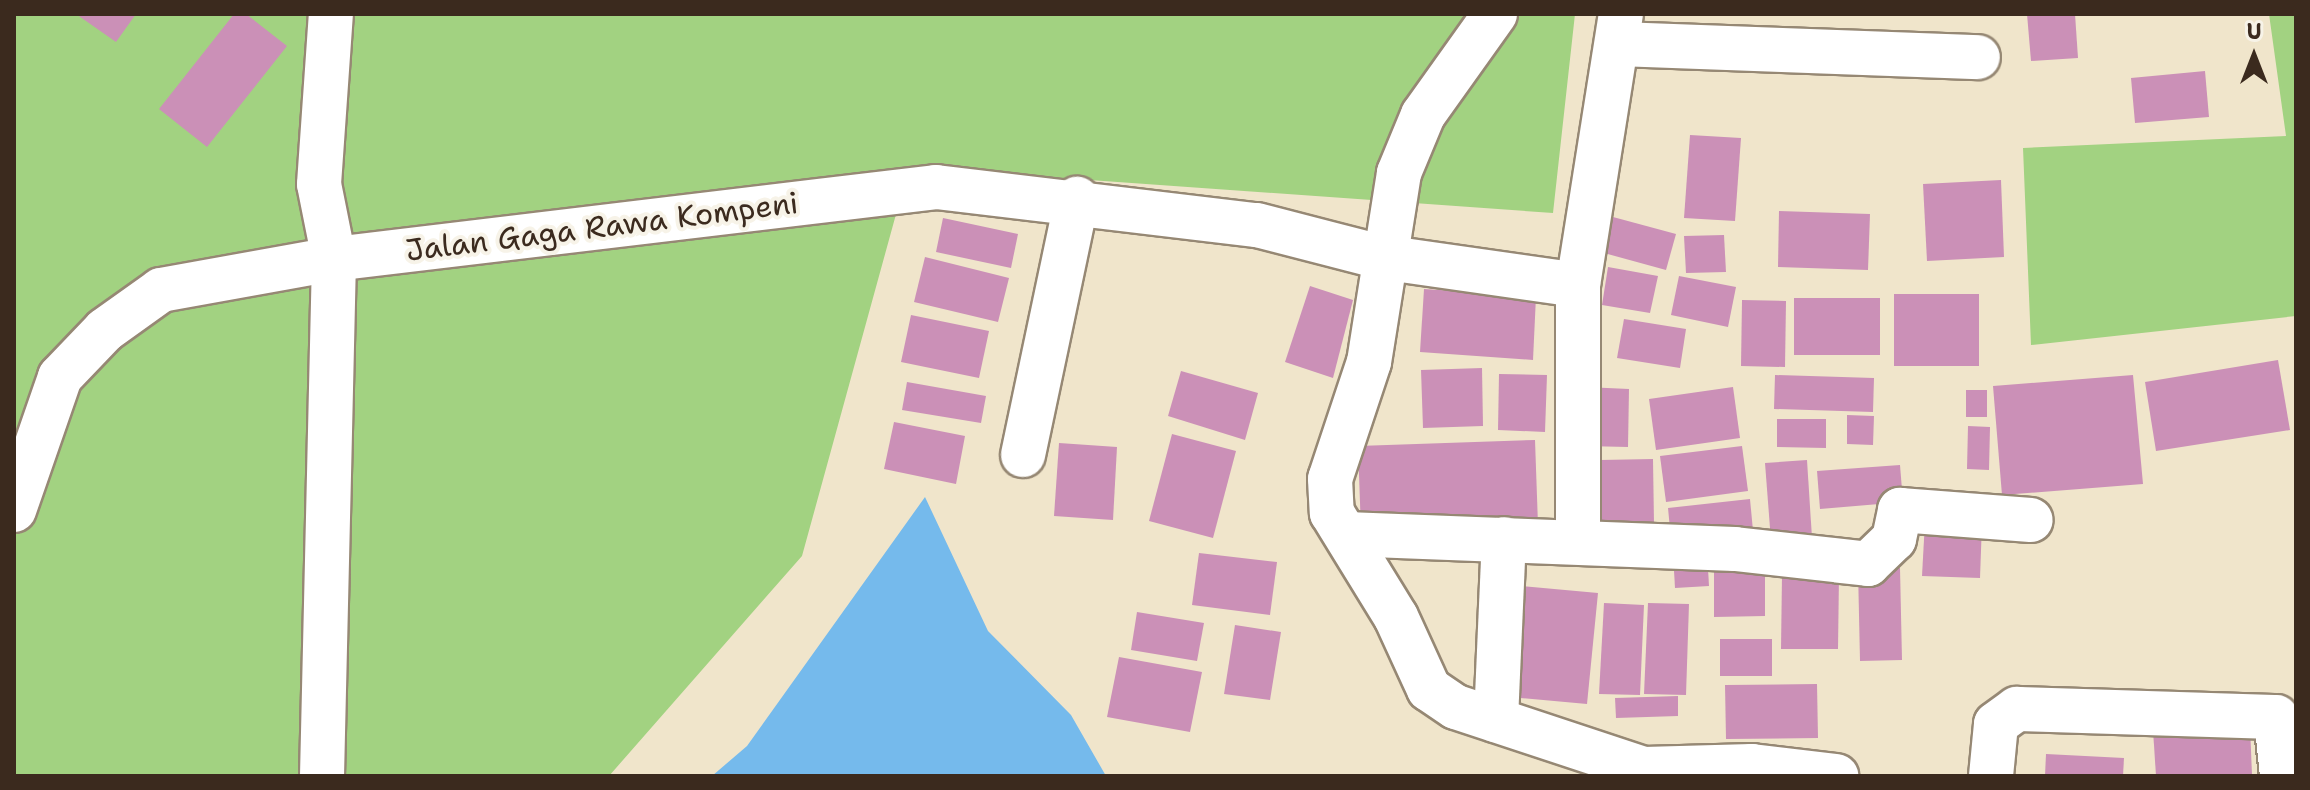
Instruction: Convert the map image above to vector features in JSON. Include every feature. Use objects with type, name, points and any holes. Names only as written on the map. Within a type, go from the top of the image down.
[{"type":"street","points":[[322,776],[334,259],[319,184],[331,14]]},
{"type":"street","points":[[1495,14],[1423,115],[1399,173],[1381,257],[1369,362],[1330,479],[1332,513],[1429,689],[1456,707],[1644,773],[1752,766],[1836,776]]},
{"type":"street","points":[[1578,541],[1578,285],[1621,29],[1978,57]]},
{"type":"street","name":"Jalan Gaga Rawa Kompeni","points":[[14,510],[60,377],[105,330],[161,290],[334,259],[936,187],[1077,199],[1257,225],[1381,257],[1578,285]]},
{"type":"street","points":[[1023,455],[1077,199]]},
{"type":"street","points":[[1346,534],[1578,541],[1868,564],[1894,539],[1900,510],[2031,520]]},
{"type":"street","points":[[1496,720],[1504,539]]},
{"type":"street","points":[[1991,776],[1996,724],[2017,709],[2276,717],[2282,776]]},
{"type":"green space","points":[[14,14],[1575,14],[1553,213],[909,167],[802,556],[609,776],[14,776]]},
{"type":"green space","points":[[2269,14],[2296,14],[2296,316],[2031,345],[2023,148],[2286,136]]},
{"type":"water","points":[[925,497],[988,631],[1071,715],[1106,776],[712,776],[747,746]]},
{"type":"building","points":[[76,14],[136,14],[116,42]]},
{"type":"building","points":[[234,14],[246,14],[287,46],[207,147],[159,109]]},
{"type":"building","points":[[2027,14],[2075,14],[2078,58],[2031,61]]},
{"type":"building","points":[[2205,71],[2209,117],[2135,123],[2131,78]]},
{"type":"building","points":[[1690,135],[1741,138],[1735,221],[1684,218]]},
{"type":"building","points":[[2001,180],[2004,257],[1927,261],[1923,184]]},
{"type":"building","points":[[1779,211],[1870,214],[1868,270],[1778,267]]},
{"type":"building","points":[[1613,217],[1676,234],[1666,270],[1604,253]]},
{"type":"building","points":[[943,218],[1018,234],[1011,268],[936,252]]},
{"type":"building","points":[[1724,235],[1726,272],[1686,273],[1684,236]]},
{"type":"building","points":[[925,257],[1009,278],[998,322],[914,302]]},
{"type":"building","points":[[1608,267],[1658,276],[1650,313],[1602,305]]},
{"type":"building","points":[[1679,276],[1736,287],[1728,327],[1671,315]]},
{"type":"building","points":[[1310,286],[1353,300],[1333,378],[1285,362]]},
{"type":"building","points":[[1424,289],[1536,296],[1533,360],[1420,352]]},
{"type":"building","points":[[1894,294],[1979,294],[1979,366],[1894,366]]},
{"type":"building","points":[[1794,298],[1880,298],[1880,355],[1794,355]]},
{"type":"building","points":[[1742,300],[1786,301],[1785,367],[1741,366]]},
{"type":"building","points":[[911,315],[989,331],[979,378],[901,362]]},
{"type":"building","points":[[1624,319],[1686,329],[1680,368],[1617,358]]},
{"type":"building","points":[[2278,360],[2290,430],[2156,451],[2145,382]]},
{"type":"building","points":[[1482,368],[1483,426],[1423,428],[1421,370]]},
{"type":"building","points":[[1181,371],[1258,393],[1245,440],[1168,416]]},
{"type":"building","points":[[1499,374],[1547,375],[1545,432],[1498,430]]},
{"type":"building","points":[[1775,375],[1874,378],[1873,412],[1774,409]]},
{"type":"building","points":[[2133,375],[2143,484],[2002,495],[1993,386]]},
{"type":"building","points":[[907,382],[986,396],[981,423],[902,410]]},
{"type":"building","points":[[1585,387],[1629,389],[1628,447],[1584,446]]},
{"type":"building","points":[[1733,387],[1740,438],[1656,450],[1649,399]]},
{"type":"building","points":[[1966,390],[1987,390],[1987,417],[1966,417]]},
{"type":"building","points":[[1847,415],[1874,416],[1873,445],[1847,444]]},
{"type":"building","points":[[1777,419],[1826,419],[1826,448],[1777,447]]},
{"type":"building","points":[[894,422],[965,436],[956,484],[884,469]]},
{"type":"building","points":[[1968,426],[1990,427],[1989,470],[1967,469]]},
{"type":"building","points":[[1172,434],[1236,451],[1213,538],[1149,521]]},
{"type":"building","points":[[1535,440],[1538,525],[1361,531],[1358,446]]},
{"type":"building","points":[[1059,443],[1117,447],[1113,520],[1054,516]]},
{"type":"building","points":[[1742,446],[1748,491],[1666,502],[1660,456]]},
{"type":"building","points":[[1653,459],[1654,524],[1601,525],[1600,460]]},
{"type":"building","points":[[1807,460],[1812,538],[1771,541],[1765,463]]},
{"type":"building","points":[[1900,465],[1903,502],[1820,509],[1817,471]]},
{"type":"building","points":[[1750,499],[1753,531],[1671,540],[1668,508]]},
{"type":"building","points":[[1925,521],[1982,523],[1980,578],[1922,576]]},
{"type":"building","points":[[1707,551],[1709,586],[1675,588],[1673,553]]},
{"type":"building","points":[[1199,553],[1277,562],[1270,615],[1192,605]]},
{"type":"building","points":[[1765,561],[1765,616],[1714,617],[1714,562]]},
{"type":"building","points":[[1900,568],[1902,660],[1860,661],[1858,569]]},
{"type":"building","points":[[1782,575],[1839,575],[1838,649],[1781,649]]},
{"type":"building","points":[[1520,586],[1598,593],[1587,704],[1509,697]]},
{"type":"building","points":[[1604,603],[1644,605],[1640,695],[1599,694]]},
{"type":"building","points":[[1648,603],[1689,604],[1686,695],[1644,694]]},
{"type":"building","points":[[1137,612],[1204,623],[1197,661],[1131,650]]},
{"type":"building","points":[[1235,625],[1281,632],[1270,700],[1224,694]]},
{"type":"building","points":[[1720,639],[1772,639],[1772,676],[1720,676]]},
{"type":"building","points":[[1119,657],[1202,672],[1190,732],[1107,717]]},
{"type":"building","points":[[1817,684],[1818,738],[1726,739],[1725,685]]},
{"type":"building","points":[[1678,696],[1678,716],[1616,718],[1615,698]]},
{"type":"building","points":[[2250,726],[2252,775],[2156,776],[2153,730]]},
{"type":"building","points":[[2046,754],[2124,758],[2123,776],[2045,776]]}]
